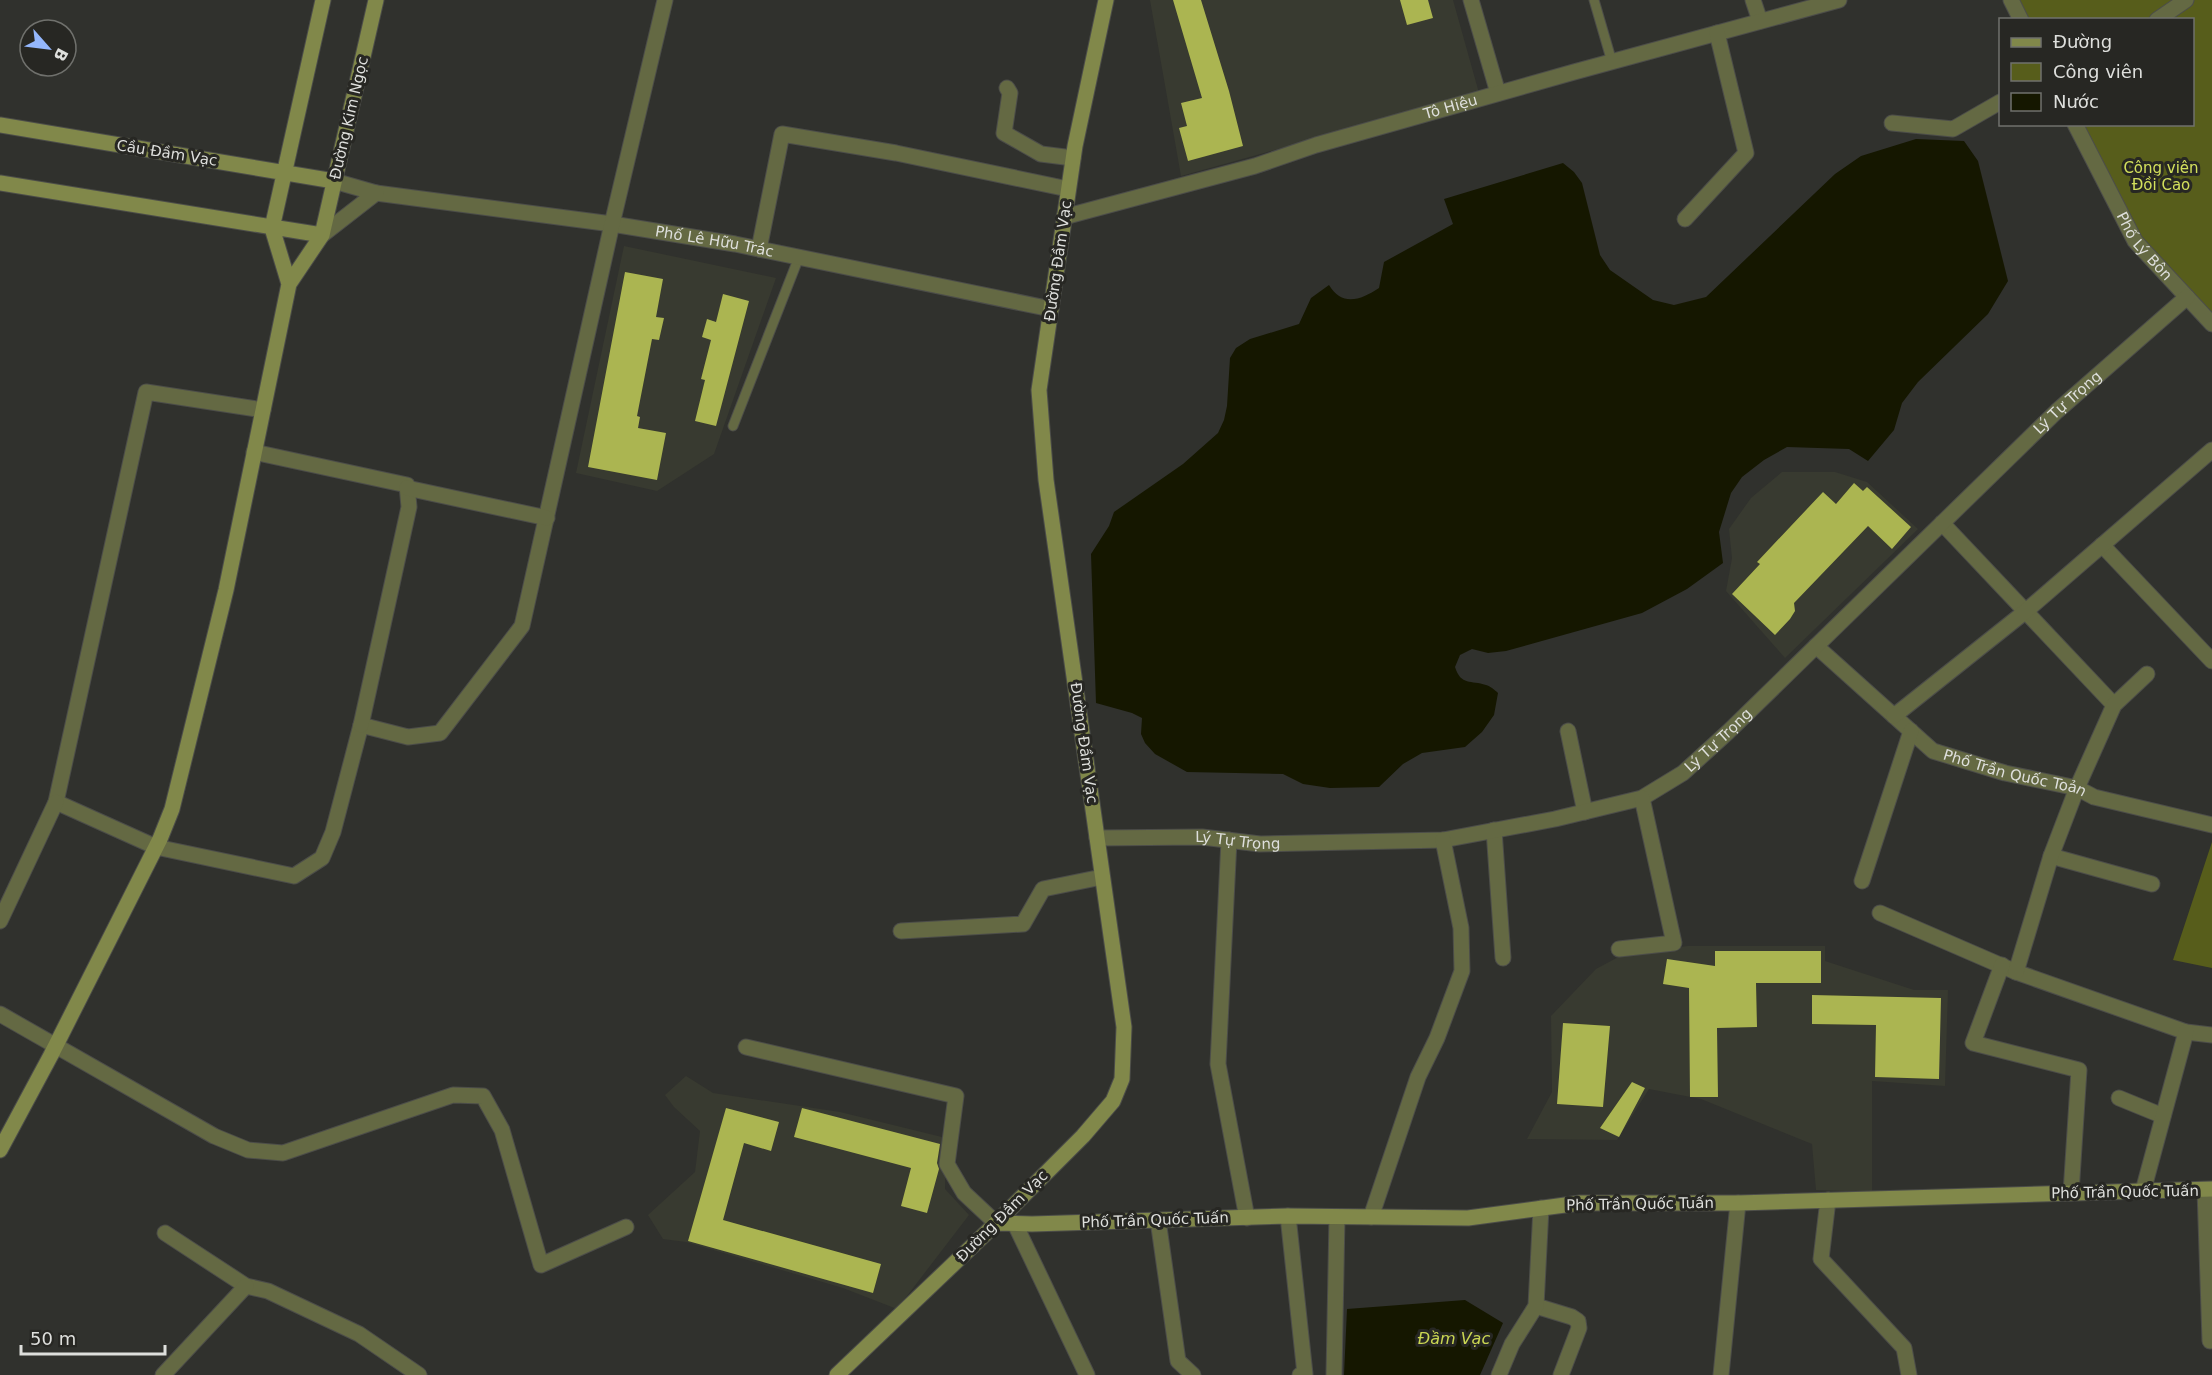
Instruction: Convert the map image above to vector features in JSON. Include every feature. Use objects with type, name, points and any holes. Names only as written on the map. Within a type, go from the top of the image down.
[{"type":"street","points":[[289,284],[272,228],[323,0]]},
{"type":"street","name":"Đường Kim Ngọc","points":[[322,235],[376,0]]},
{"type":"street","points":[[362,725],[408,737],[440,733],[522,626],[665,0]]},
{"type":"street","name":"Đường Đầm Vạc","points":[[837,1375],[1083,1136],[1113,1101],[1122,1079],[1124,1027],[1046,480],[1039,390],[1073,158],[1106,0]]},
{"type":"street","points":[[1471,0],[1498,93]]},
{"type":"street","points":[[1753,0],[1760,21]]},
{"type":"street","name":"Tô Hiệu","points":[[1064,217],[1255,166],[1316,145],[1498,93],[1839,0]]},
{"type":"street","points":[[2011,0],[2020,18]]},
{"type":"street","points":[[2160,18],[2186,0]]},
{"type":"street","points":[[1685,219],[1746,153],[1718,33]]},
{"type":"street","points":[[1007,88],[1010,93],[1004,133],[1041,154],[1073,158]]},
{"type":"street","points":[[1892,123],[1953,129],[1999,103]]},
{"type":"street","name":"Cầu Đầm Vạc","points":[[0,125],[334,181]]},
{"type":"street","name":"Phố Lý Bôn","points":[[2076,126],[2135,241],[2212,324]]},
{"type":"street","points":[[759,249],[782,134],[896,153],[1068,189]]},
{"type":"street","name":"Phố Lê Hữu Trác","points":[[334,181],[376,193],[612,224],[759,249],[1051,309]]},
{"type":"street","points":[[0,183],[322,235]]},
{"type":"street","points":[[0,1150],[156,847],[172,809],[226,590],[289,284],[322,235],[376,193]]},
{"type":"street","name":"Lý Tự Trọng","points":[[1097,838],[1202,837],[1260,844],[1443,840],[1585,812],[1642,798],[1683,773],[2057,411],[2187,297]]},
{"type":"street","points":[[0,921],[56,802],[146,392],[263,410]]},
{"type":"street","points":[[1894,716],[2026,611],[2212,450]]},
{"type":"street","points":[[56,802],[156,847],[294,876],[322,858],[333,832],[362,725],[409,507],[407,485],[254,452]]},
{"type":"street","points":[[407,488],[547,518]]},
{"type":"street","points":[[1942,523],[2114,705]]},
{"type":"street","points":[[2102,545],[2212,661]]},
{"type":"street","name":"Phố Trần Quốc Toản","points":[[1816,646],[1933,751],[2005,773],[2077,788],[2094,797],[2212,825]]},
{"type":"street","points":[[2070,1193],[2079,1070],[1973,1043],[2009,968],[2077,788],[2114,705],[2147,674]]},
{"type":"street","points":[[1568,731],[1585,812]]},
{"type":"street","points":[[1862,881],[1911,731]]},
{"type":"street","points":[[1619,949],[1674,943],[1642,798]]},
{"type":"street","points":[[1494,830],[1503,958]]},
{"type":"street","points":[[1229,840],[1218,1064],[1247,1218]]},
{"type":"street","points":[[1371,1217],[1418,1077],[1437,1038],[1462,971],[1461,928],[1443,840]]},
{"type":"street","points":[[2051,856],[2152,884]]},
{"type":"street","points":[[901,931],[1023,924],[1043,889],[1102,877]]},
{"type":"street","points":[[1880,913],[2009,968],[2186,1032],[2212,1035]]},
{"type":"street","points":[[0,1014],[214,1136],[248,1150],[283,1154],[453,1095],[483,1096],[502,1130],[541,1265],[626,1227]]},
{"type":"street","points":[[2143,1191],[2186,1032]]},
{"type":"street","points":[[746,1047],[956,1096],[947,1164],[964,1193],[996,1223]]},
{"type":"street","points":[[2119,1098],[2163,1116]]},
{"type":"street","points":[[2208,1190],[2210,1341]]},
{"type":"street","name":"Phố Trần Quốc Tuấn","points":[[996,1223],[1288,1216],[1468,1218],[1580,1203],[1738,1203],[2208,1190]]},
{"type":"street","points":[[1828,1200],[1821,1259],[1904,1348],[1909,1375]]},
{"type":"street","points":[[1721,1375],[1738,1203]]},
{"type":"street","points":[[1499,1375],[1512,1344],[1536,1306],[1541,1208]]},
{"type":"street","points":[[1288,1216],[1305,1374],[1300,1375]]},
{"type":"street","points":[[1334,1375],[1338,1217]]},
{"type":"street","points":[[1158,1220],[1178,1361],[1193,1375]]},
{"type":"street","points":[[1015,1224],[1087,1375]]},
{"type":"street","points":[[165,1233],[246,1286],[268,1291],[359,1334],[419,1375]]},
{"type":"street","points":[[163,1375],[246,1286]]},
{"type":"street","points":[[1536,1306],[1578,1321],[1579,1328],[1561,1375]]},
{"type":"lane","points":[[1594,0],[1612,62]]},
{"type":"lane","points":[[733,426],[799,257]]},
{"type":"shaded area","points":[[1150,0],[1453,0],[1479,93],[1181,176]]},
{"type":"shaded area","points":[[624,246],[776,278],[714,454],[657,491],[576,473]]},
{"type":"shaded area","points":[[1782,472],[1835,472],[1867,482],[1918,529],[1785,658],[1726,591],[1732,558],[1729,529],[1751,498]]},
{"type":"shaded area","points":[[1688,946],[1825,946],[1825,961],[1914,990],[1948,990],[1945,1086],[1872,1081],[1872,1192],[1816,1190],[1812,1144],[1701,1099],[1649,1089],[1617,1140],[1527,1139],[1552,1092],[1551,1016],[1596,969],[1624,954]]},
{"type":"shaded area","points":[[686,1076],[713,1093],[840,1112],[946,1138],[945,1189],[969,1215],[897,1309],[843,1288],[686,1242],[663,1239],[648,1215],[695,1172],[700,1131],[674,1107],[665,1095]]},
{"type":"green space","name":"Công viên Đồi Cao","points":[[2014,0],[2212,0],[2212,326],[2135,241],[2078,126],[2194,126],[2194,18],[2023,18]]},
{"type":"green space","points":[[2212,842],[2212,968],[2173,960]]},
{"type":"water","points":[[1916,139],[1964,141],[1978,161],[2008,281],[1988,314],[1918,382],[1902,403],[1894,430],[1868,461],[1849,449],[1787,447],[1764,460],[1742,477],[1731,493],[1719,532],[1723,563],[1687,589],[1642,613],[1506,651],[1488,653],[1472,649],[1460,655],[1455,667],[1463,680],[1488,686],[1498,693],[1494,715],[1482,732],[1465,747],[1422,753],[1403,764],[1379,787],[1330,788],[1303,784],[1283,774],[1187,772],[1155,754],[1145,743],[1141,734],[1142,718],[1096,703],[1091,554],[1109,526],[1114,512],[1183,464],[1218,433],[1227,406],[1230,358],[1236,348],[1250,339],[1299,324],[1311,298],[1329,285],[1334,292],[1346,299],[1365,296],[1379,288],[1384,262],[1453,224],[1444,199],[1563,163],[1582,183],[1600,255],[1610,270],[1653,300],[1674,305],[1706,297],[1835,174],[1861,156]]},
{"type":"water","name":"Đầm Vạc","points":[[1465,1300],[1503,1323],[1480,1375],[1344,1375],[1347,1309]]},
{"type":"building","points":[[1173,0],[1201,0],[1243,146],[1188,161],[1179,128],[1187,126],[1181,103],[1202,98]]},
{"type":"building","points":[[1400,0],[1428,0],[1433,18],[1407,25]]},
{"type":"building","points":[[625,272],[663,279],[656,317],[664,318],[659,340],[652,339],[637,416],[640,417],[638,428],[666,433],[657,480],[588,467]]},
{"type":"building","points":[[723,294],[749,301],[716,426],[695,421],[705,380],[701,379],[711,340],[702,337],[707,319],[716,322]]},
{"type":"building","points":[[1854,483],[1863,491],[1867,487],[1911,527],[1892,549],[1868,526],[1794,603],[1795,611],[1775,635],[1732,594],[1760,564],[1757,562],[1823,492],[1836,504]]},
{"type":"building","points":[[1715,951],[1821,951],[1821,983],[1756,983],[1757,1027],[1717,1028],[1718,1097],[1690,1097],[1689,988],[1663,984],[1667,959],[1715,966]]},
{"type":"building","points":[[1812,995],[1941,998],[1939,1079],[1875,1077],[1876,1025],[1812,1024]]},
{"type":"building","points":[[1563,1023],[1610,1026],[1603,1107],[1557,1104]]},
{"type":"building","points":[[1632,1082],[1645,1088],[1619,1137],[1600,1128]]},
{"type":"building","points":[[726,1108],[779,1122],[771,1151],[744,1143],[723,1220],[881,1264],[873,1293],[688,1241]]},
{"type":"building","points":[[802,1108],[940,1144],[937,1163],[939,1169],[927,1213],[901,1206],[911,1168],[794,1137]]}]
